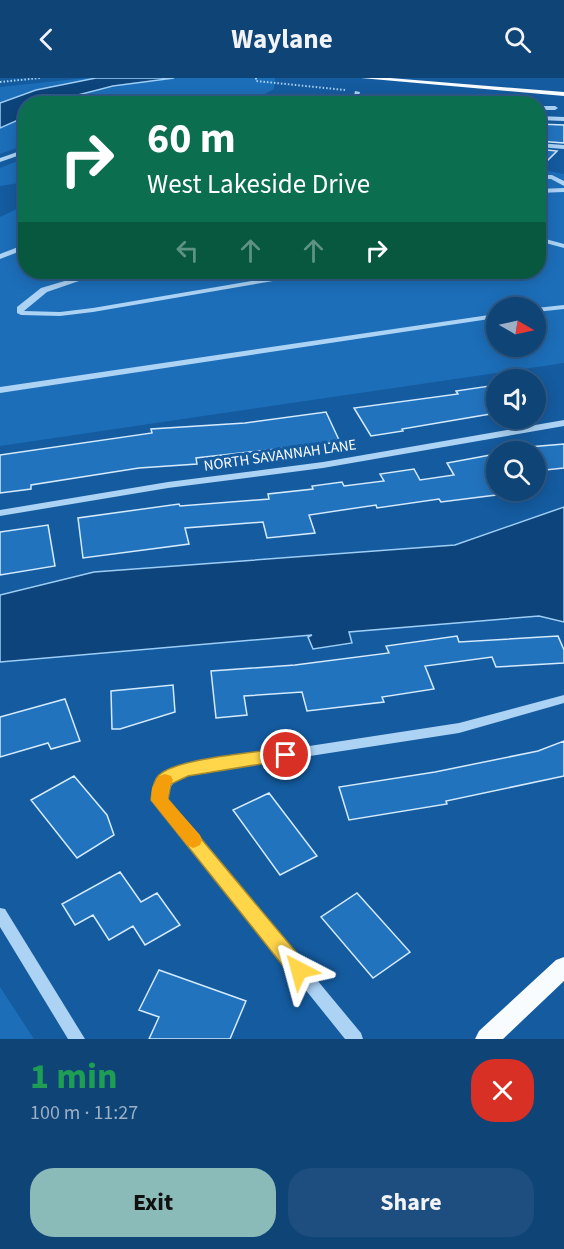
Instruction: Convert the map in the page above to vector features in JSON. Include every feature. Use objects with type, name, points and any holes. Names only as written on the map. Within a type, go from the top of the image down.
[{"type":"main road","points":[[364,78],[564,94]]},
{"type":"main road","points":[[488,1039],[564,967]]},
{"type":"street","points":[[355,91],[355,96]]},
{"type":"street","points":[[546,108],[555,108]]},
{"type":"street","points":[[546,118],[564,119]]},
{"type":"street","points":[[546,146],[564,147]]},
{"type":"street","points":[[0,160],[18,154]]},
{"type":"street","points":[[546,177],[552,177],[564,184]]},
{"type":"street","points":[[546,191],[564,190]]},
{"type":"street","points":[[546,241],[564,246]]},
{"type":"street","points":[[0,257],[18,249]]},
{"type":"street","points":[[79,279],[44,290],[20,309],[21,313],[60,314],[93,310],[273,279]]},
{"type":"street","points":[[546,309],[564,307]]},
{"type":"street","points":[[0,390],[486,317]]},
{"type":"street","name":"NORTH SAVANNAH LANE","points":[[0,513],[168,485],[323,465],[564,423]]},
{"type":"street","points":[[355,1039],[160,800],[160,788],[165,779],[185,770],[459,728],[564,699]]},
{"type":"street","points":[[0,914],[77,1039]]},
{"type":"path","points":[[8,78],[12,79],[11,81]]},
{"type":"path","points":[[0,82],[40,78]]},
{"type":"path","points":[[256,78],[261,83],[355,91]]},
{"type":"shaded area","points":[[96,78],[36,90],[0,103],[0,87]]},
{"type":"shaded area","points":[[96,78],[174,78],[113,86],[75,96],[19,96],[36,90]]},
{"type":"shaded area","points":[[174,78],[275,78],[274,89],[261,96],[78,96],[129,84]]},
{"type":"shaded area","points":[[18,96],[18,120],[0,128],[0,103]]},
{"type":"shaded area","points":[[18,120],[18,148],[0,154],[0,128]]},
{"type":"shaded area","points":[[18,161],[18,183],[0,186],[0,168]]},
{"type":"shaded area","points":[[546,170],[564,174],[564,363],[523,369],[486,369],[486,374],[0,446],[0,217],[18,208],[18,279],[546,279]]},
{"type":"shaded area","points":[[564,507],[564,622],[539,616],[349,632],[352,643],[313,649],[308,637],[312,635],[0,662],[0,595],[94,572],[455,545]]},
{"type":"shaded area","points":[[0,987],[34,1039],[0,1039]]},
{"type":"building","points":[[546,124],[564,125],[564,143],[546,142]]},
{"type":"building","points":[[546,150],[557,151],[546,162]]},
{"type":"building","points":[[486,386],[486,415],[371,436],[354,408],[458,394],[456,391]]},
{"type":"building","points":[[326,412],[340,442],[196,458],[197,464],[139,468],[31,485],[31,489],[0,493],[0,455],[152,433],[151,429],[245,423]]},
{"type":"building","points":[[564,444],[564,468],[546,470],[546,446]]},
{"type":"building","points":[[486,456],[486,496],[441,502],[439,499],[377,508],[376,505],[309,515],[315,533],[267,538],[263,522],[185,528],[189,544],[83,558],[78,518],[179,504],[180,506],[269,499],[268,494],[313,489],[312,486],[342,482],[344,486],[384,481],[380,474],[414,469],[420,480],[454,475],[447,463]]},
{"type":"building","points":[[48,525],[55,566],[0,575],[0,532]]},
{"type":"building","points":[[457,636],[459,642],[558,636],[564,650],[564,663],[496,667],[492,657],[425,666],[434,689],[382,697],[384,702],[307,711],[302,692],[244,696],[247,715],[216,718],[211,671],[295,665],[389,653],[386,646]]},
{"type":"building","points":[[173,685],[175,712],[120,729],[112,729],[111,691]]},
{"type":"building","points":[[65,699],[80,741],[51,749],[48,743],[0,757],[0,717]]},
{"type":"building","points":[[564,741],[564,776],[446,801],[447,804],[349,820],[339,787],[435,772],[538,751]]},
{"type":"building","points":[[74,776],[107,815],[114,835],[77,858],[31,800]]},
{"type":"building","points":[[269,793],[317,856],[280,875],[233,810]]},
{"type":"building","points":[[120,872],[141,902],[157,893],[180,925],[145,945],[133,926],[109,940],[93,915],[75,925],[62,904]]},
{"type":"building","points":[[357,893],[410,952],[373,978],[321,917]]},
{"type":"building","points":[[159,970],[246,1001],[230,1039],[149,1039],[159,1017],[139,1010]]},
{"type":"slow traffic","points":[[165,780],[160,788],[160,800],[193,840]]},
{"type":"route","points":[[286,755],[185,770],[165,779],[160,788],[160,800],[299,970]]}]
